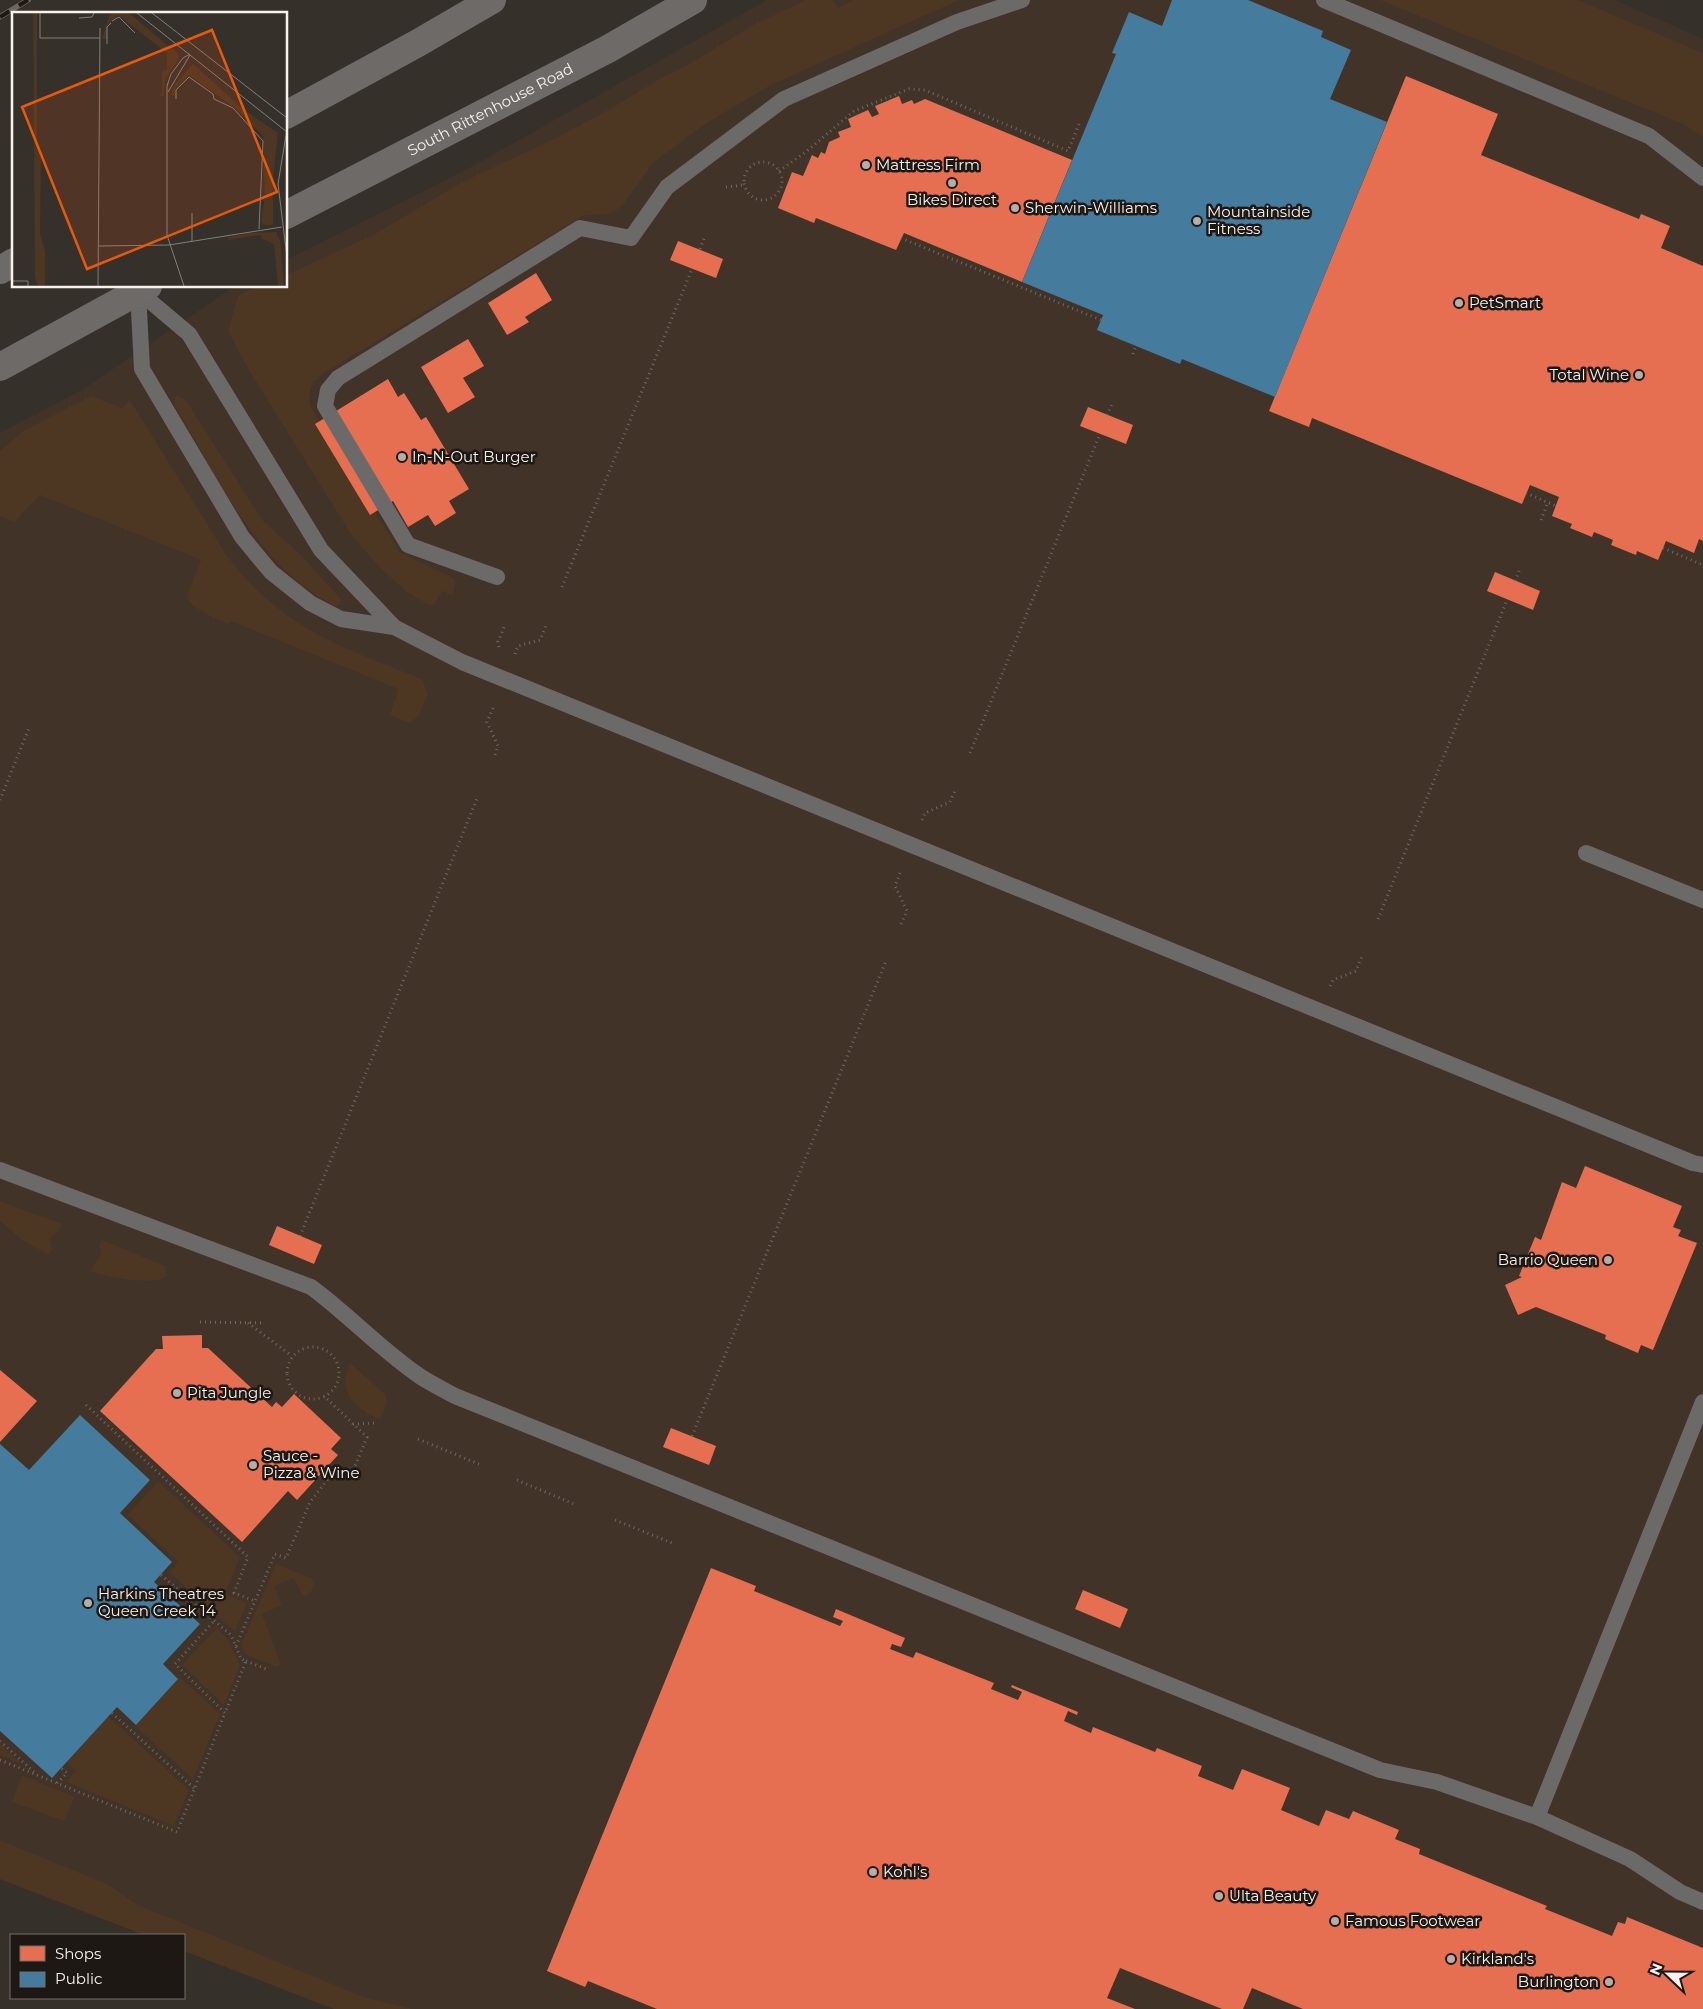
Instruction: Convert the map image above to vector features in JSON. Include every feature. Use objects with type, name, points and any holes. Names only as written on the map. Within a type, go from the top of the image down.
[{"type":"main road","points":[[288,114],[418,44],[492,0]]},
{"type":"main road","name":"South Rittenhouse Road","points":[[288,214],[608,49],[693,0]]},
{"type":"main road","points":[[0,270],[12,263]]},
{"type":"main road","points":[[0,367],[141,288]]},
{"type":"lane","points":[[496,577],[408,545],[325,406],[328,390],[338,378],[580,228],[630,238],[667,187],[784,99],[957,22],[1022,0]]},
{"type":"lane","points":[[1324,0],[1649,136],[1703,178]]},
{"type":"lane","points":[[141,288],[189,334],[321,550],[394,627]]},
{"type":"lane","points":[[141,288],[142,369],[242,537],[271,572],[310,603],[341,619],[394,627],[462,662],[1684,1159],[1703,1164]]},
{"type":"lane","points":[[1586,853],[1703,900]]},
{"type":"lane","points":[[0,1170],[311,1287],[421,1377],[455,1396],[1380,1770],[1437,1782],[1537,1817],[1630,1858],[1680,1892],[1703,1902]]},
{"type":"lane","points":[[1537,1817],[1703,1402]]},
{"type":"path","points":[[779,171],[807,151],[854,111],[909,89],[925,90],[1068,151],[1080,122]]},
{"type":"path","points":[[769,163],[779,171],[782,177],[780,189],[773,198],[761,201],[750,196],[744,185],[746,173],[756,164],[769,163]]},
{"type":"path","points":[[726,187],[744,185]]},
{"type":"path","points":[[780,189],[784,191]]},
{"type":"path","points":[[700,250],[705,236]]},
{"type":"path","points":[[901,238],[1101,320]]},
{"type":"path","points":[[562,587],[692,268]]},
{"type":"path","points":[[1133,354],[1136,346]]},
{"type":"path","points":[[1108,415],[1113,402]]},
{"type":"path","points":[[970,753],[1100,434]]},
{"type":"path","points":[[1526,493],[1556,506]]},
{"type":"path","points":[[1541,520],[1548,502]]},
{"type":"path","points":[[1663,548],[1703,565]]},
{"type":"path","points":[[1515,581],[1520,569]]},
{"type":"path","points":[[1378,920],[1507,600]]},
{"type":"path","points":[[508,654],[514,658],[518,646],[540,640],[547,623]]},
{"type":"path","points":[[503,651],[498,642],[505,625]]},
{"type":"path","points":[[493,708],[487,722],[498,746],[494,758]]},
{"type":"path","points":[[0,800],[29,728]]},
{"type":"path","points":[[921,823],[925,813],[950,802],[955,791]]},
{"type":"path","points":[[300,1236],[478,796]]},
{"type":"path","points":[[900,873],[895,886],[907,911],[901,924]]},
{"type":"path","points":[[1330,987],[1333,980],[1356,971],[1362,956]]},
{"type":"path","points":[[692,1436],[886,961]]},
{"type":"path","points":[[200,1322],[265,1323]]},
{"type":"path","points":[[248,1323],[292,1356]]},
{"type":"path","points":[[314,1347],[322,1349],[335,1360],[339,1376],[331,1390],[324,1396],[307,1398],[292,1390],[286,1373],[292,1356],[298,1351],[314,1347]]},
{"type":"path","points":[[236,1646],[275,1554],[286,1558],[310,1502],[331,1475],[353,1471],[367,1437],[324,1396]]},
{"type":"path","points":[[86,1405],[248,1557],[234,1592],[255,1601]]},
{"type":"path","points":[[352,1424],[375,1423]]},
{"type":"path","points":[[418,1440],[481,1465]]},
{"type":"path","points":[[517,1480],[574,1504]]},
{"type":"path","points":[[615,1520],[672,1543]]},
{"type":"path","points":[[161,1575],[231,1635],[241,1659],[266,1669]]},
{"type":"path","points":[[214,1621],[175,1664],[225,1713]]},
{"type":"path","points":[[0,1760],[177,1832],[246,1661]]},
{"type":"path","points":[[112,1713],[195,1789]]},
{"type":"path","points":[[0,1741],[37,1775]]},
{"type":"path","points":[[57,1783],[67,1773],[61,1768]]},
{"type":"shaded area","points":[[767,0],[1615,0],[1703,39],[1703,2009],[334,2009],[185,1934],[0,1879],[0,433],[85,388],[232,288],[288,288],[288,259],[473,166]]},
{"type":"shaded area","points":[[806,0],[833,0],[838,8],[854,0],[959,0],[771,85],[705,124],[654,162],[622,206],[616,210],[607,214],[583,216],[324,373],[313,383],[310,392],[311,407],[400,552],[455,579],[456,584],[452,595],[442,591],[434,605],[427,604],[407,592],[380,568],[352,536],[247,367],[228,331],[238,296],[252,288],[288,288],[288,274],[373,235],[462,182],[556,138],[610,109],[661,78],[686,66],[753,25]]},
{"type":"shaded area","points":[[1380,0],[1578,0],[1703,53],[1703,137],[1683,124]]},
{"type":"shaded area","points":[[178,395],[185,399],[263,521],[299,553],[340,598],[340,605],[336,606],[308,590],[284,569],[262,545],[223,489],[174,404],[175,397]]},
{"type":"shaded area","points":[[91,396],[122,408],[129,401],[133,405],[227,556],[248,581],[270,601],[292,618],[339,645],[422,679],[428,694],[418,717],[409,723],[390,715],[398,689],[231,621],[229,624],[211,617],[192,605],[187,596],[201,560],[40,495],[14,522],[0,516],[0,451],[23,431]]},
{"type":"shaded area","points":[[0,1201],[62,1224],[60,1230],[50,1238],[52,1249],[49,1255],[22,1240],[0,1221]]},
{"type":"shaded area","points":[[102,1240],[165,1266],[167,1276],[152,1281],[141,1281],[107,1276],[90,1271],[101,1254],[99,1246]]},
{"type":"shaded area","points":[[350,1363],[385,1394],[387,1403],[380,1419],[363,1411],[356,1405],[347,1391],[345,1383],[346,1373]]},
{"type":"shaded area","points":[[158,1481],[240,1557],[225,1594],[247,1603],[235,1632],[170,1573],[178,1562],[128,1515]]},
{"type":"shaded area","points":[[276,1564],[311,1578],[314,1583],[311,1592],[305,1596],[302,1595],[294,1578],[274,1586],[282,1605],[262,1614],[281,1664],[277,1667],[246,1655],[241,1645]]},
{"type":"shaded area","points":[[217,1628],[229,1641],[240,1665],[224,1705],[182,1665]]},
{"type":"shaded area","points":[[180,1677],[220,1714],[193,1779],[135,1726]]},
{"type":"shaded area","points":[[108,1716],[189,1790],[174,1826],[66,1782],[76,1771],[67,1762]]},
{"type":"shaded area","points":[[0,1744],[22,1764],[0,1755]]},
{"type":"shaded area","points":[[22,1775],[75,1797],[64,1821],[12,1802]]},
{"type":"shaded area","points":[[0,1840],[109,1885],[138,1905],[364,1997],[413,2009],[334,2009],[185,1951],[185,1934],[141,1934],[0,1879]]},
{"type":"building: Shops","name":"PetSmart","points":[[1406,76],[1498,114],[1481,155],[1639,219],[1641,214],[1670,226],[1661,248],[1703,266],[1703,541],[1699,539],[1694,553],[1666,541],[1658,560],[1637,551],[1636,555],[1611,545],[1613,540],[1594,532],[1592,537],[1570,528],[1572,524],[1552,516],[1559,497],[1530,485],[1522,504],[1312,418],[1309,427],[1269,411]]},
{"type":"building: Shops","points":[[899,96],[902,104],[912,100],[914,104],[925,99],[1072,160],[1022,282],[904,233],[896,250],[816,218],[814,223],[778,208],[792,172],[803,176],[812,155],[818,158],[821,152],[825,154],[829,142],[840,137],[838,132],[851,127],[848,119],[868,110],[872,117],[879,114],[875,106]]},
{"type":"building: Shops","points":[[678,241],[723,259],[716,278],[670,260]]},
{"type":"building: Shops","points":[[536,273],[552,300],[525,317],[529,322],[507,335],[488,303]]},
{"type":"building: Shops","points":[[468,339],[484,366],[463,378],[475,397],[448,413],[421,367]]},
{"type":"building: Shops","points":[[388,379],[398,397],[404,393],[421,420],[426,417],[469,489],[449,501],[456,513],[435,526],[428,515],[408,527],[393,501],[370,515],[315,424]]},
{"type":"building: Shops","points":[[1088,407],[1133,425],[1126,444],[1080,426]]},
{"type":"building: Shops","points":[[1495,572],[1540,591],[1533,610],[1487,591]]},
{"type":"building: Shops","name":"Barrio Queen","points":[[1585,1166],[1682,1206],[1673,1227],[1681,1230],[1678,1236],[1697,1243],[1653,1350],[1641,1345],[1638,1353],[1605,1339],[1606,1335],[1536,1307],[1518,1315],[1505,1285],[1522,1277],[1519,1276],[1535,1237],[1541,1240],[1562,1182],[1576,1188]]},
{"type":"building: Shops","points":[[277,1226],[322,1245],[314,1264],[269,1245]]},
{"type":"building: Shops","points":[[202,1335],[202,1348],[208,1348],[272,1407],[276,1402],[282,1407],[294,1394],[341,1438],[331,1449],[338,1455],[297,1500],[288,1491],[242,1542],[100,1411],[156,1349],[163,1349],[162,1336]]},
{"type":"building: Shops","points":[[0,1370],[37,1401],[0,1442]]},
{"type":"building: Shops","points":[[671,1428],[716,1446],[709,1465],[663,1447]]},
{"type":"building: Shops","name":"Kohl's","points":[[711,1568],[756,1586],[754,1591],[840,1626],[843,1621],[833,1617],[836,1609],[905,1638],[901,1647],[892,1644],[890,1649],[913,1658],[916,1652],[994,1683],[991,1689],[1018,1700],[1022,1692],[1011,1687],[1012,1685],[1078,1712],[1077,1715],[1068,1711],[1064,1721],[1091,1733],[1093,1727],[1155,1752],[1157,1748],[1202,1766],[1198,1776],[1233,1790],[1242,1769],[1290,1788],[1281,1810],[1319,1826],[1326,1810],[1349,1819],[1353,1811],[1399,1830],[1395,1839],[1420,1849],[1419,1854],[1547,1906],[1545,1909],[1612,1936],[1618,1922],[1625,1924],[1627,1917],[1703,1948],[1703,2009],[1303,2009],[1252,1988],[1243,2009],[1222,2009],[1120,1968],[1107,1998],[1135,2009],[657,2009],[588,1981],[585,1987],[547,1971]]},
{"type":"building: Shops","points":[[1083,1590],[1128,1609],[1120,1628],[1075,1609]]},
{"type":"building: Public","name":"Mountainside Fitness","points":[[1172,0],[1248,0],[1323,31],[1321,37],[1351,50],[1330,99],[1387,122],[1275,397],[1182,359],[1180,364],[1097,330],[1103,315],[1022,282],[1116,54],[1112,53],[1129,12],[1162,26]]},
{"type":"building: Public","name":"Harkins Theatres Queen Creek 14","points":[[80,1415],[150,1480],[120,1513],[172,1562],[154,1582],[200,1624],[163,1664],[178,1679],[136,1725],[117,1707],[52,1778],[0,1731],[0,1444],[29,1470]]},
{"type":"railway","points":[[0,17],[28,0]]},
{"type":"place","name":"Mattress Firm","points":[[866,165]]},
{"type":"place","name":"Bikes Direct","points":[[952,183]]},
{"type":"place","name":"Sherwin-Williams","points":[[1015,208]]},
{"type":"place","name":"Mountainside Fitness","points":[[1197,221]]},
{"type":"place","name":"PetSmart","points":[[1459,303]]},
{"type":"place","name":"Total Wine","points":[[1639,375]]},
{"type":"place","name":"In-N-Out Burger","points":[[402,457]]},
{"type":"place","name":"Barrio Queen","points":[[1608,1260]]},
{"type":"place","name":"Pita Jungle","points":[[177,1393]]},
{"type":"place","name":"Sauce - Pizza & Wine","points":[[253,1465]]},
{"type":"place","name":"Harkins Theatres Queen Creek 14","points":[[88,1603]]},
{"type":"place","name":"Kohl's","points":[[873,1872]]},
{"type":"place","name":"Ulta Beauty","points":[[1219,1896]]},
{"type":"place","name":"Famous Footwear","points":[[1335,1921]]},
{"type":"place","name":"Kirkland's","points":[[1451,1959]]},
{"type":"place","name":"Burlington","points":[[1609,1982]]}]
